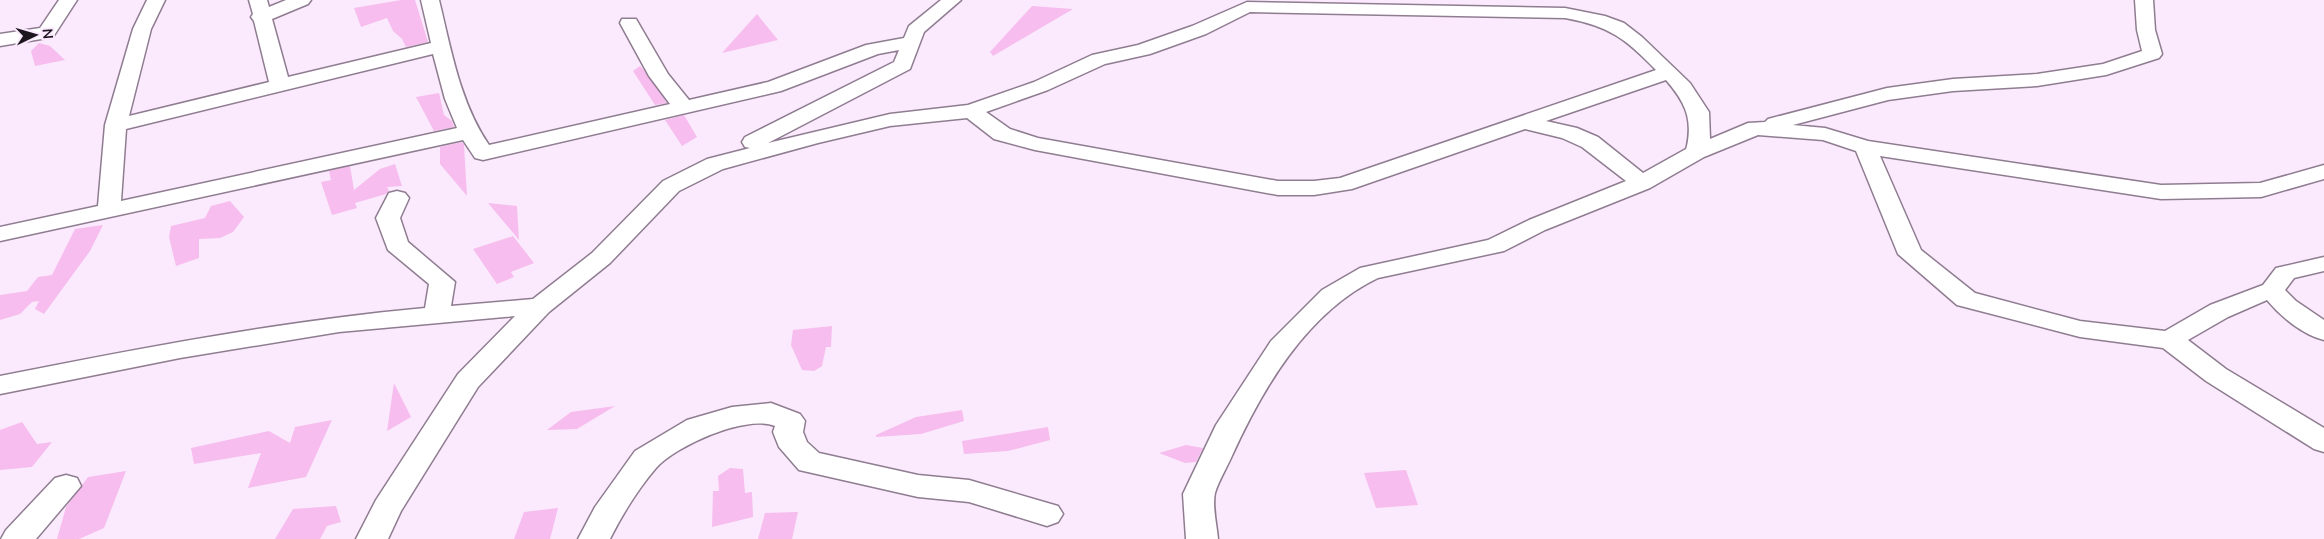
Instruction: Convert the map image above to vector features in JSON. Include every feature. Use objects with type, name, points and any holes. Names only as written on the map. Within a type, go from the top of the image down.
[{"type":"street","points":[[0,40],[46,33],[68,0]]},
{"type":"street","points":[[109,209],[116,125],[142,29],[156,0]]},
{"type":"street","points":[[280,85],[259,8],[302,0]]},
{"type":"street","points":[[430,0],[455,99],[469,132],[483,153],[774,88],[873,49],[912,42]]},
{"type":"street","points":[[372,539],[387,508],[468,381],[540,306],[600,258],[671,186],[903,65],[916,30],[952,0]]},
{"type":"street","points":[[1202,539],[1200,494],[1231,425],[1281,347],[1331,295],[1350,282],[1369,273],[1422,260],[1495,246],[1537,224],[1642,183],[1696,152],[1756,128],[1887,94],[1953,85],[2037,80],[2116,66],[2152,54],[2146,30],[2144,0]]},
{"type":"street","points":[[671,186],[715,164],[840,130],[890,120],[971,111],[1042,86],[1100,59],[1143,50],[1199,30],[1247,7],[1337,7],[1409,11],[1565,13],[1616,26],[1638,42],[1669,72],[1696,105],[1701,124],[1696,152]]},
{"type":"street","points":[[629,23],[659,76],[684,108]]},
{"type":"street","points":[[116,125],[441,46]]},
{"type":"street","points":[[971,111],[1002,134],[1034,144],[1278,188],[1314,188],[1344,184],[1669,72]]},
{"type":"street","points":[[1523,122],[1569,132],[1590,142],[1642,183]]},
{"type":"street","points":[[1756,128],[1824,134],[1865,147],[2161,192],[2261,190],[2324,172]]},
{"type":"street","points":[[0,234],[469,132]]},
{"type":"street","points":[[1865,147],[1910,254],[1966,299],[2080,329],[2170,340],[2216,375],[2324,442]]},
{"type":"street","points":[[397,198],[388,218],[397,246],[442,282],[437,316]]},
{"type":"street","points":[[2170,340],[2191,324],[2236,302],[2272,290],[2285,273],[2324,264]]},
{"type":"street","points":[[2272,290],[2287,307],[2324,332]]},
{"type":"street","points":[[0,385],[208,344],[340,324],[437,316],[453,312],[540,306]]},
{"type":"street","points":[[594,539],[606,515],[646,459],[697,427],[732,416],[771,414],[790,421],[788,432],[794,447],[810,462],[848,468],[918,486],[969,491],[1047,514]]},
{"type":"street","points":[[17,539],[66,486]]},
{"type":"building","points":[[401,0],[415,0],[428,42],[406,47],[402,39],[393,31],[387,18],[361,27],[354,8]]},
{"type":"building","points":[[1032,6],[1073,9],[993,56],[990,52]]},
{"type":"building","points":[[757,14],[778,40],[722,53]]},
{"type":"building","points":[[39,43],[50,46],[65,60],[35,66],[31,51]]},
{"type":"building","points":[[640,66],[667,103],[655,105],[633,71]]},
{"type":"building","points":[[439,93],[444,115],[452,121],[454,127],[434,131],[416,97]]},
{"type":"building","points":[[684,115],[697,137],[682,146],[665,120]]},
{"type":"building","points":[[462,142],[464,145],[467,196],[440,164],[440,147]]},
{"type":"building","points":[[395,164],[402,186],[387,187],[389,191],[386,194],[355,203],[357,208],[332,215],[321,182],[331,180],[329,171],[350,166],[354,190],[380,169]]},
{"type":"building","points":[[230,201],[244,217],[233,232],[220,238],[199,239],[199,258],[176,266],[169,237],[171,226],[205,218],[211,206]]},
{"type":"building","points":[[488,203],[517,206],[519,240]]},
{"type":"building","points":[[103,225],[90,251],[44,314],[35,309],[39,301],[32,302],[20,314],[0,320],[0,295],[27,291],[38,277],[52,275],[75,229]]},
{"type":"building","points":[[513,236],[534,263],[511,272],[514,277],[497,284],[473,249]]},
{"type":"building","points":[[832,326],[831,347],[826,347],[822,366],[814,371],[802,370],[791,345],[793,330]]},
{"type":"building","points":[[394,383],[411,417],[387,431]]},
{"type":"building","points":[[615,406],[577,429],[547,430],[571,412]]},
{"type":"building","points":[[962,410],[964,421],[921,434],[876,437],[876,435],[916,417]]},
{"type":"building","points":[[332,420],[306,477],[248,488],[261,453],[194,464],[191,448],[269,431],[290,443],[295,427]]},
{"type":"building","points":[[22,422],[37,444],[52,442],[32,467],[0,470],[0,430]]},
{"type":"building","points":[[1048,427],[1050,440],[1008,451],[964,454],[962,441]]},
{"type":"building","points":[[1186,445],[1203,448],[1196,462],[1185,463],[1159,453]]},
{"type":"building","points":[[730,468],[743,469],[745,493],[752,492],[753,517],[712,527],[713,491],[719,491],[718,476]]},
{"type":"building","points":[[1406,470],[1418,505],[1376,508],[1364,473]]},
{"type":"building","points":[[126,471],[104,528],[79,539],[57,539],[66,507],[88,477]]},
{"type":"building","points":[[336,506],[341,522],[327,526],[320,539],[275,539],[293,509]]},
{"type":"building","points":[[558,508],[550,539],[514,539],[524,512]]},
{"type":"building","points":[[798,512],[792,539],[758,539],[765,513]]}]
